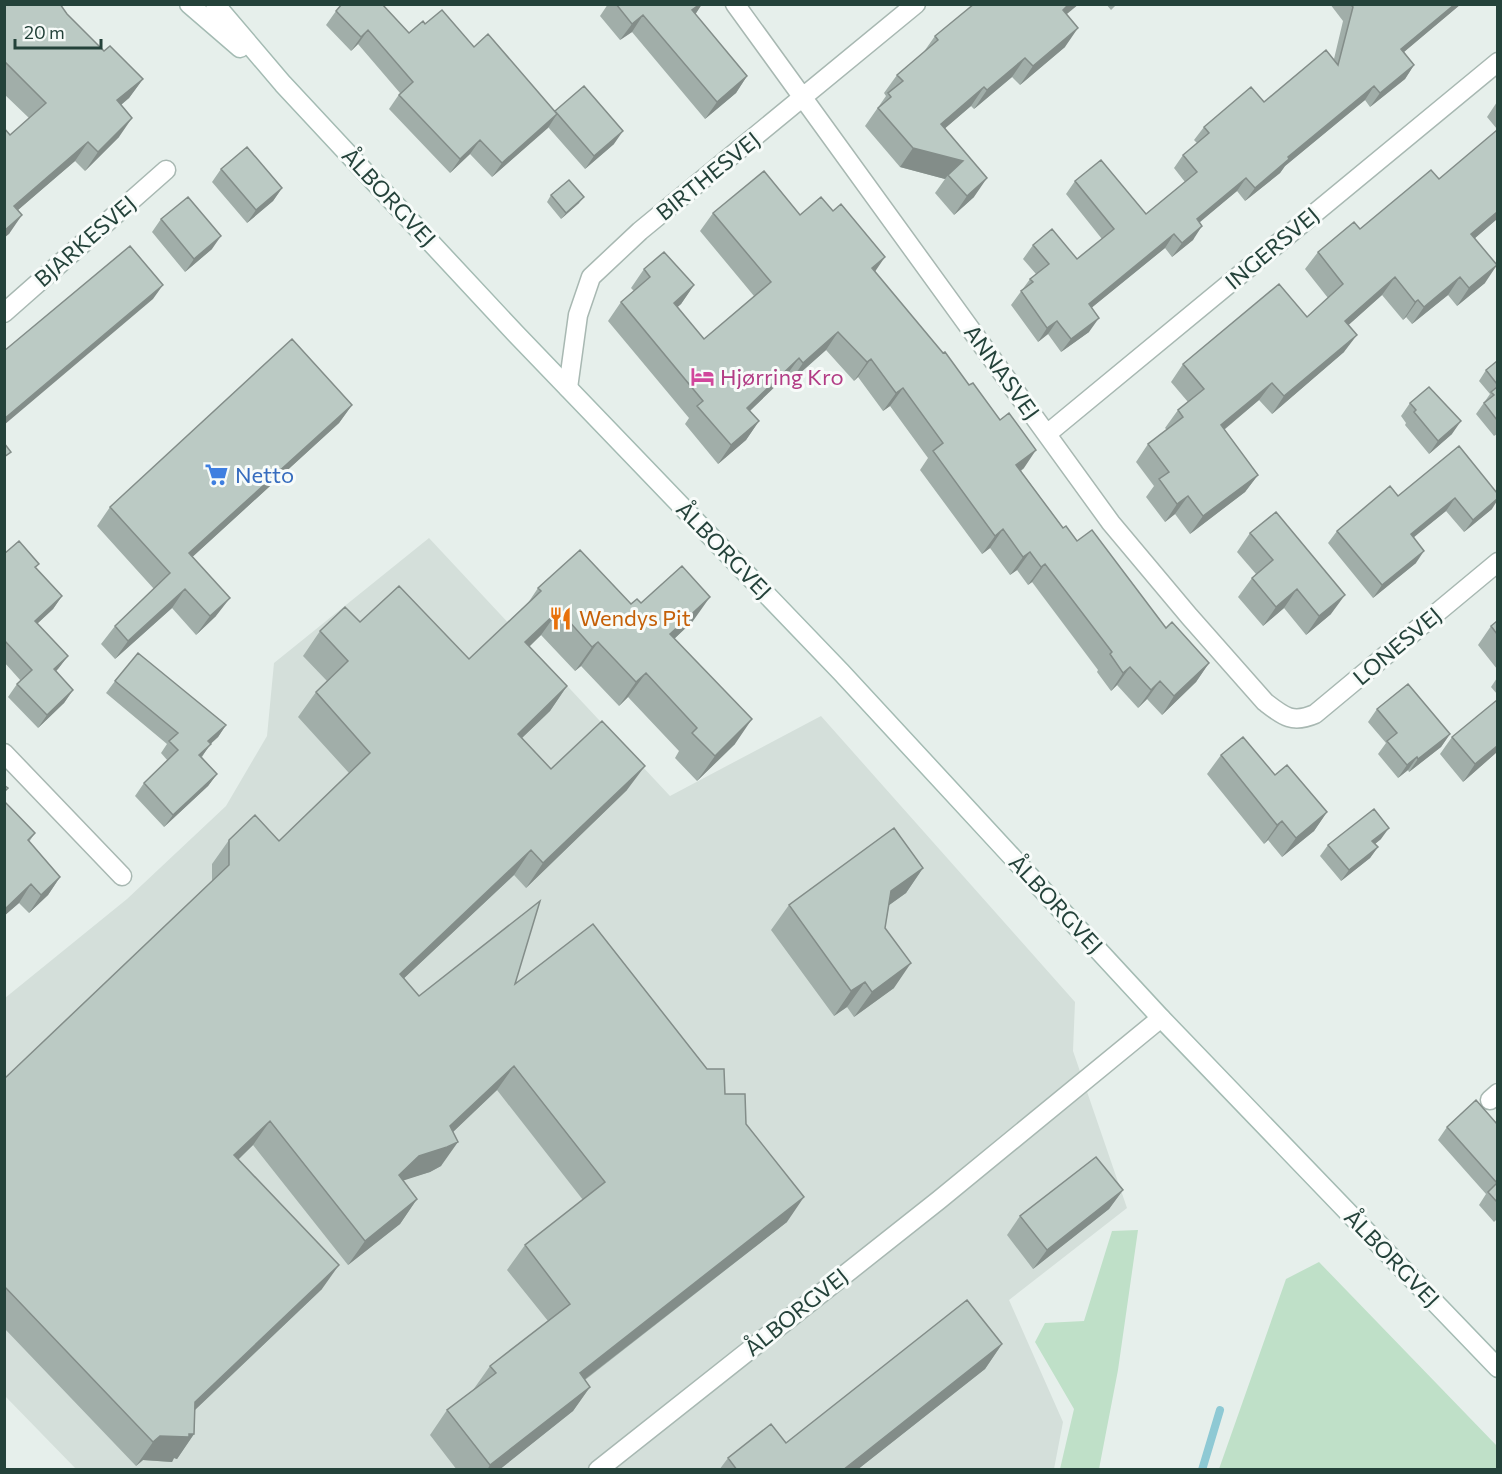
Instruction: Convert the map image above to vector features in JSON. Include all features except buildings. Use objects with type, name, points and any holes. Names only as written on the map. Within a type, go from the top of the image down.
[{"type":"street","name":"ÅLBORGVEJ","points":[[189,4],[283,84]]},
{"type":"street","name":"ÅLBORGVEJ","points":[[215,4],[283,84],[568,388],[841,672],[1161,1018],[1497,1368]]},
{"type":"street","name":"ANNASVEJ","points":[[735,4],[1111,523],[1265,702],[1291,719]]},
{"type":"street","name":"BIRTHESVEJ","points":[[568,388],[578,315],[591,277],[640,231],[916,4]]},
{"type":"street","name":"INGERSVEJ","points":[[1047,434],[1497,62]]},
{"type":"street","name":"BJARKESVEJ","points":[[4,313],[166,170]]},
{"type":"street","name":"LONESVEJ","points":[[1291,719],[1303,719],[1314,714],[1497,562]]},
{"type":"street","points":[[4,753],[122,876]]},
{"type":"street","name":"ÅLBORGVEJ","points":[[598,1470],[939,1200],[1161,1018]]},
{"type":"shaded area","points":[[429,538],[670,796],[821,716],[1075,1002],[1073,1051],[1127,1208],[1009,1300],[1063,1422],[1054,1469],[76,1469],[5,1396],[5,998],[127,899],[226,806],[267,736],[274,663]]},
{"type":"green space","points":[[1138,1230],[1118,1370],[1099,1469],[1060,1469],[1074,1409],[1035,1342],[1045,1323],[1084,1321],[1112,1231]]},
{"type":"green space","points":[[1319,1262],[1497,1446],[1497,1469],[1219,1469],[1286,1279]]},
{"type":"waterway","points":[[1202,1470],[1220,1410]]},
{"type":"place","name":"Hjørring Kro","points":[[702,377]]},
{"type":"place","name":"Netto","points":[[217,475]]},
{"type":"place","name":"Wendys Pit","points":[[561,618]]}]
